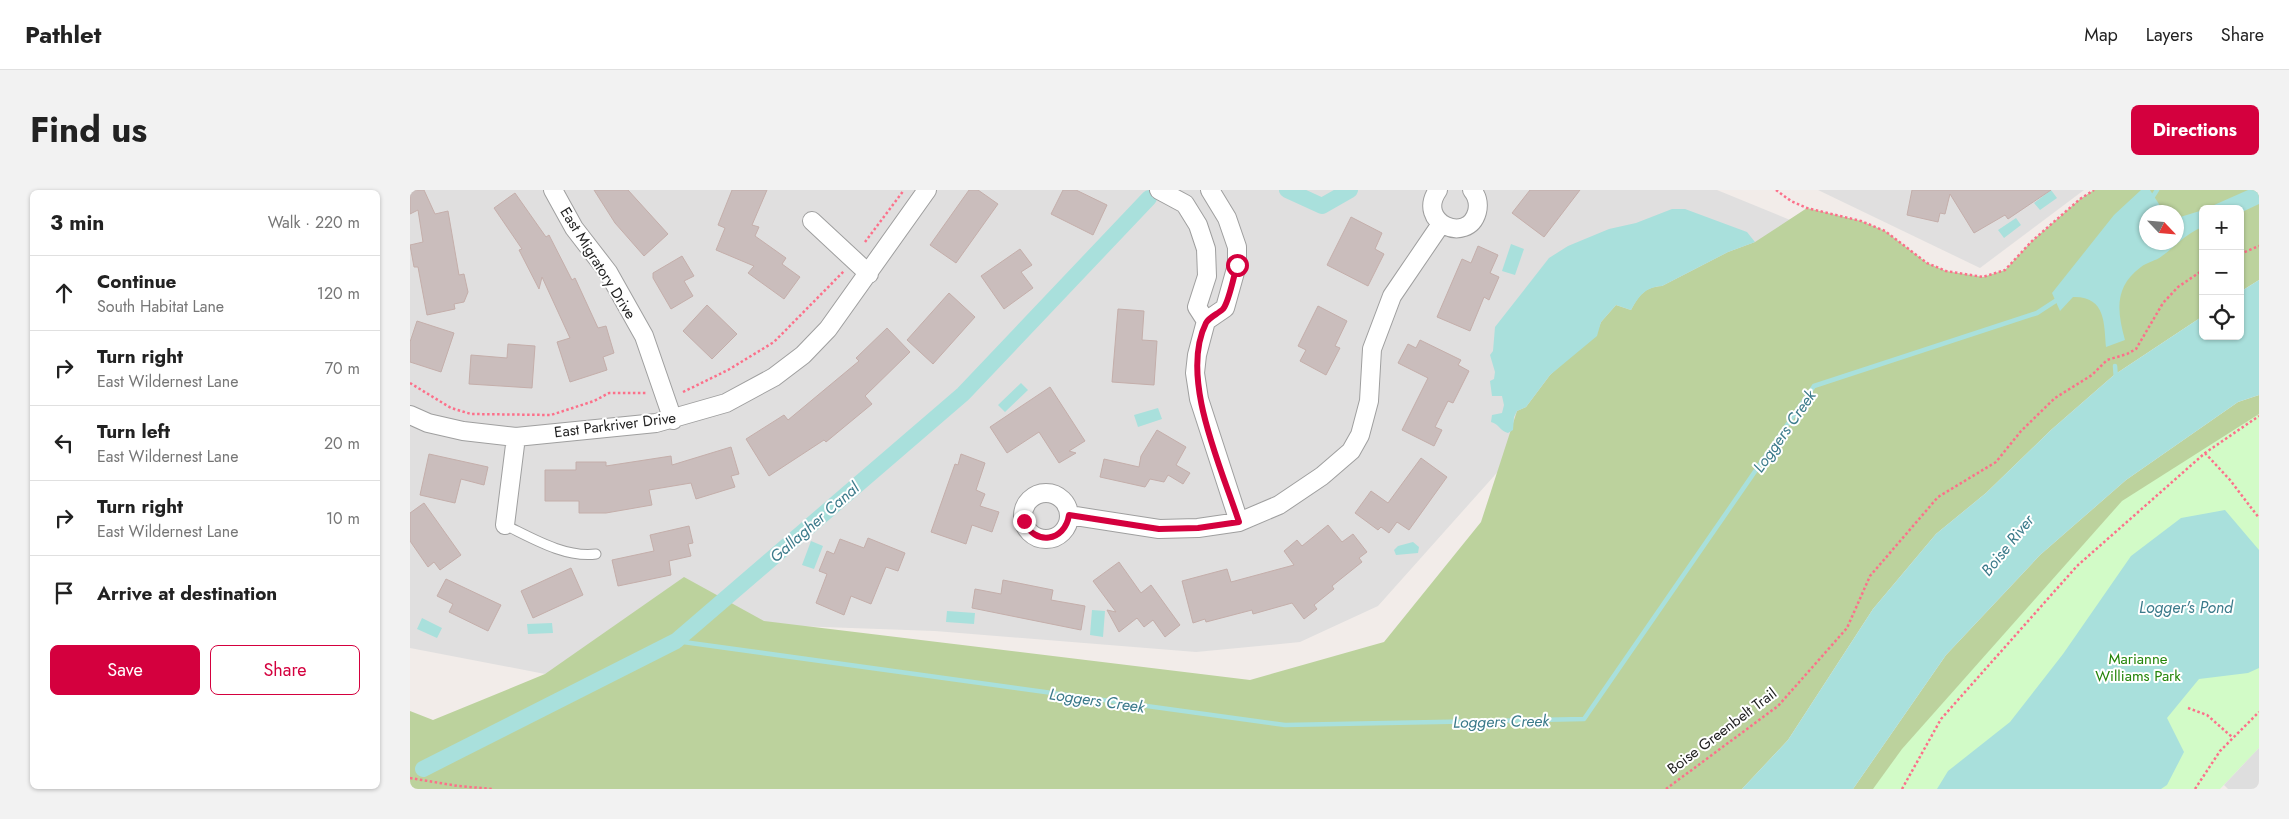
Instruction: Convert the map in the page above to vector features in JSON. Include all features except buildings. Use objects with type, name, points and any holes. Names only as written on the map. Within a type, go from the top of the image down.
[{"type":"street","name":"East Migratory Drive","points":[[553,190],[574,228],[608,272],[644,336],[673,420]]},
{"type":"street","name":"East Parkriver Drive","points":[[410,415],[463,432],[516,437],[673,420],[726,403],[774,377],[802,355],[828,329],[927,190]]},
{"type":"street","points":[[1159,190],[1185,204],[1198,225],[1206,249],[1206,276],[1197,307],[1206,321]]},
{"type":"street","points":[[1210,190],[1227,218],[1237,247],[1237,265],[1224,308],[1206,321],[1197,355],[1195,374],[1199,399],[1239,522]]},
{"type":"street","points":[[1438,190],[1434,195],[1432,211],[1441,224],[1455,229],[1462,228],[1474,219],[1478,205],[1472,190]]},
{"type":"street","points":[[812,221],[869,274]]},
{"type":"street","points":[[1069,515],[1159,529],[1198,528],[1239,522],[1280,505],[1322,476],[1351,451],[1366,418],[1372,349],[1392,296],[1441,224]]},
{"type":"street","points":[[504,525],[516,437]]},
{"type":"lane","points":[[504,525],[558,548],[586,556],[596,554]]},
{"type":"path","points":[[865,242],[904,190]]},
{"type":"path","points":[[1776,190],[1791,201],[1807,208],[1860,221],[1885,231],[1927,263],[1946,271],[1984,277],[2005,270],[2032,241],[2080,199],[2094,190]]},
{"type":"path","points":[[2244,252],[2259,246]]},
{"type":"path","points":[[683,392],[728,370],[774,342],[846,268]]},
{"type":"path","name":"Boise Greenbelt Trail","points":[[1666,789],[1778,706],[1847,628],[1870,576],[1938,497],[1996,462],[2021,431],[2055,398],[2085,381],[2107,360],[2127,354],[2136,348],[2164,303],[2178,287],[2199,273]]},
{"type":"path","points":[[410,384],[450,408],[471,414],[551,415],[594,401],[608,393],[650,393]]},
{"type":"path","points":[[1902,789],[1941,719],[2078,566],[2205,453],[2259,416]]},
{"type":"path","points":[[2205,453],[2230,480],[2259,518]]},
{"type":"path","points":[[2188,708],[2207,715],[2233,737]]},
{"type":"path","points":[[2195,789],[2213,760],[2259,712]]},
{"type":"path","points":[[410,778],[458,786],[493,789]]},
{"type":"shaded area","points":[[410,190],[1717,190],[1873,254],[1627,327],[1378,606],[1300,642],[1196,652],[935,631],[767,625],[545,674],[410,648]]},
{"type":"shaded area","points":[[1818,190],[2084,190],[1980,268]]},
{"type":"shaded area","points":[[2259,748],[2259,789],[2228,789],[2224,785]]},
{"type":"green space","points":[[2094,190],[2259,190],[2259,280],[2244,289],[2244,205],[2199,205],[2199,319],[2114,375],[2051,430],[1986,493],[1936,534],[1873,609],[1788,740],[1742,789],[410,789],[410,711],[433,720],[545,674],[684,577],[764,621],[1250,680],[1384,642],[1481,522],[1517,411],[1526,407],[1550,375],[1597,332],[1601,322],[1616,305],[1631,310],[1640,296],[1647,290],[1662,286],[1728,252],[1755,242],[1807,208],[1861,221],[1885,231],[1927,263],[1946,271],[1983,277],[2005,270],[2032,241],[2080,199]]},
{"type":"green space","points":[[2259,395],[2259,415],[1937,789],[1853,789],[1946,655],[2040,555],[2126,480],[2238,402]]},
{"type":"green space","name":"Marianne Williams Park","points":[[2259,414],[2259,748],[2220,789],[1873,789],[1902,749],[2122,501]]},
{"type":"water","points":[[2051,190],[2057,198],[2040,210],[2034,203]]},
{"type":"water","points":[[2141,190],[2150,190],[2160,205],[2139,205],[2139,250],[2169,250],[2160,258],[2143,265],[2126,283],[2122,291],[2119,309],[2125,340],[2106,347],[2105,329],[2101,313],[2092,301],[2073,297],[2060,311],[2052,293],[2114,215]]},
{"type":"water","points":[[2248,190],[2259,190],[2259,204],[2244,211],[2244,205],[2214,205]]},
{"type":"water","points":[[1672,209],[1685,209],[1747,232],[1755,242],[1728,252],[1662,286],[1647,290],[1631,310],[1616,305],[1601,322],[1597,336],[1550,375],[1526,407],[1517,411],[1514,417],[1513,430],[1508,433],[1505,432],[1491,422],[1492,415],[1502,413],[1504,405],[1502,396],[1492,396],[1490,381],[1494,379],[1495,372],[1490,355],[1493,351],[1495,327],[1549,258],[1568,246],[1609,229],[1636,223]]},
{"type":"water","points":[[2199,211],[2199,229],[2184,238],[2184,216]]},
{"type":"water","points":[[2016,218],[2021,225],[2004,238],[1998,230]]},
{"type":"water","points":[[1511,244],[1524,249],[1515,275],[1502,271]]},
{"type":"water","name":"Boise River","points":[[2259,280],[2259,395],[2238,402],[2126,480],[2040,555],[1946,655],[1853,789],[1742,789],[1788,740],[1873,609],[1936,534],[1986,493],[2051,430],[2114,375],[2199,319],[2199,340],[2244,340],[2244,289]]},
{"type":"water","points":[[1021,383],[1028,390],[1005,412],[998,405]]},
{"type":"water","points":[[1158,408],[1162,419],[1138,427],[1134,415]]},
{"type":"water","name":"Logger's Pond","points":[[2225,510],[2259,550],[2259,668],[2248,673],[2199,679],[2167,718],[2184,752],[2167,785],[2161,789],[1937,789],[1948,771],[2010,722],[2063,654],[2131,556],[2181,518]]},
{"type":"water","points":[[811,541],[823,546],[814,569],[802,565]]},
{"type":"water","points":[[1413,542],[1419,547],[1418,553],[1396,555],[1394,550],[1398,546]]},
{"type":"water","points":[[1092,610],[1105,611],[1103,637],[1090,635]]},
{"type":"water","points":[[947,611],[975,613],[974,624],[946,622]]},
{"type":"water","points":[[422,618],[442,628],[437,638],[417,629]]},
{"type":"water","points":[[552,623],[553,633],[528,634],[527,624]]},
{"type":"waterway","name":"Gallagher Canal","points":[[1287,190],[1322,206],[1350,190]]},
{"type":"waterway","name":"Loggers Creek","points":[[2150,201],[2157,190]]},
{"type":"waterway","name":"Gallagher Canal","points":[[423,769],[676,641],[963,394],[1149,198]]},
{"type":"waterway","name":"Loggers Creek","points":[[676,641],[1285,725],[1584,719],[1814,386],[2037,313],[2060,298]]},
{"type":"waterway","points":[[2115,366],[2116,379]]},
{"type":"route","points":[[1024,521],[1026,528],[1031,534],[1045,539],[1053,538],[1064,529],[1069,515],[1159,529],[1198,528],[1239,522],[1199,399],[1195,374],[1200,340],[1206,321],[1224,308],[1237,265]]}]
